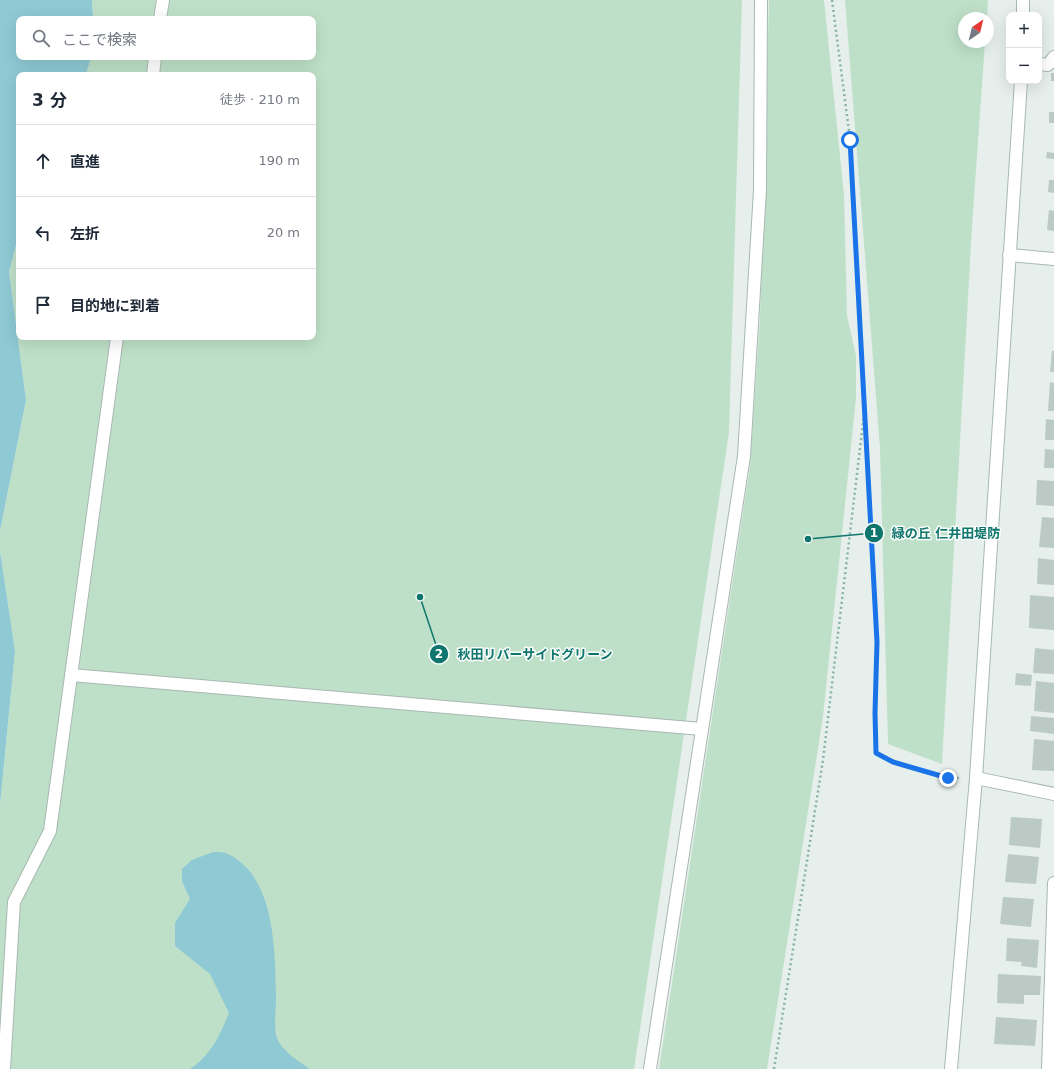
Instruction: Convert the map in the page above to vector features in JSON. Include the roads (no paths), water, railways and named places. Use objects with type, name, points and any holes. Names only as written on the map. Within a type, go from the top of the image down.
[{"type":"street","points":[[160,16],[163,0]]},
{"type":"street","points":[[650,1069],[744,456],[760,190],[761,0]]},
{"type":"street","points":[[1022,12],[1023,0]]},
{"type":"street","points":[[1042,64],[1048,65],[1054,57]]},
{"type":"street","points":[[153,72],[155,60]]},
{"type":"street","points":[[951,1069],[976,778],[1021,84]]},
{"type":"street","points":[[1009,255],[1054,259]]},
{"type":"street","points":[[4,1069],[14,902],[50,831],[117,340]]},
{"type":"street","points":[[71,676],[702,729]]},
{"type":"street","points":[[976,778],[1054,794]]},
{"type":"street","points":[[1048,1069],[1054,883]]},
{"type":"water","points":[[0,0],[92,0],[93,16],[16,16],[16,60],[90,60],[87,72],[16,72],[16,245],[9,272],[16,325],[16,340],[18,340],[26,400],[0,531]]},
{"type":"water","points":[[0,551],[15,651],[0,805]]},
{"type":"water","points":[[213,852],[223,852],[228,854],[244,865],[256,880],[270,917],[273,938],[276,980],[276,1035],[285,1050],[310,1069],[190,1069],[204,1057],[214,1044],[229,1013],[210,974],[175,946],[175,923],[190,899],[182,881],[182,869],[192,860]]},
{"type":"place","name":"緑の丘 仁井田堤防","points":[[808,539]]},
{"type":"place","name":"秋田リバーサイドグリーン","points":[[420,597]]}]
